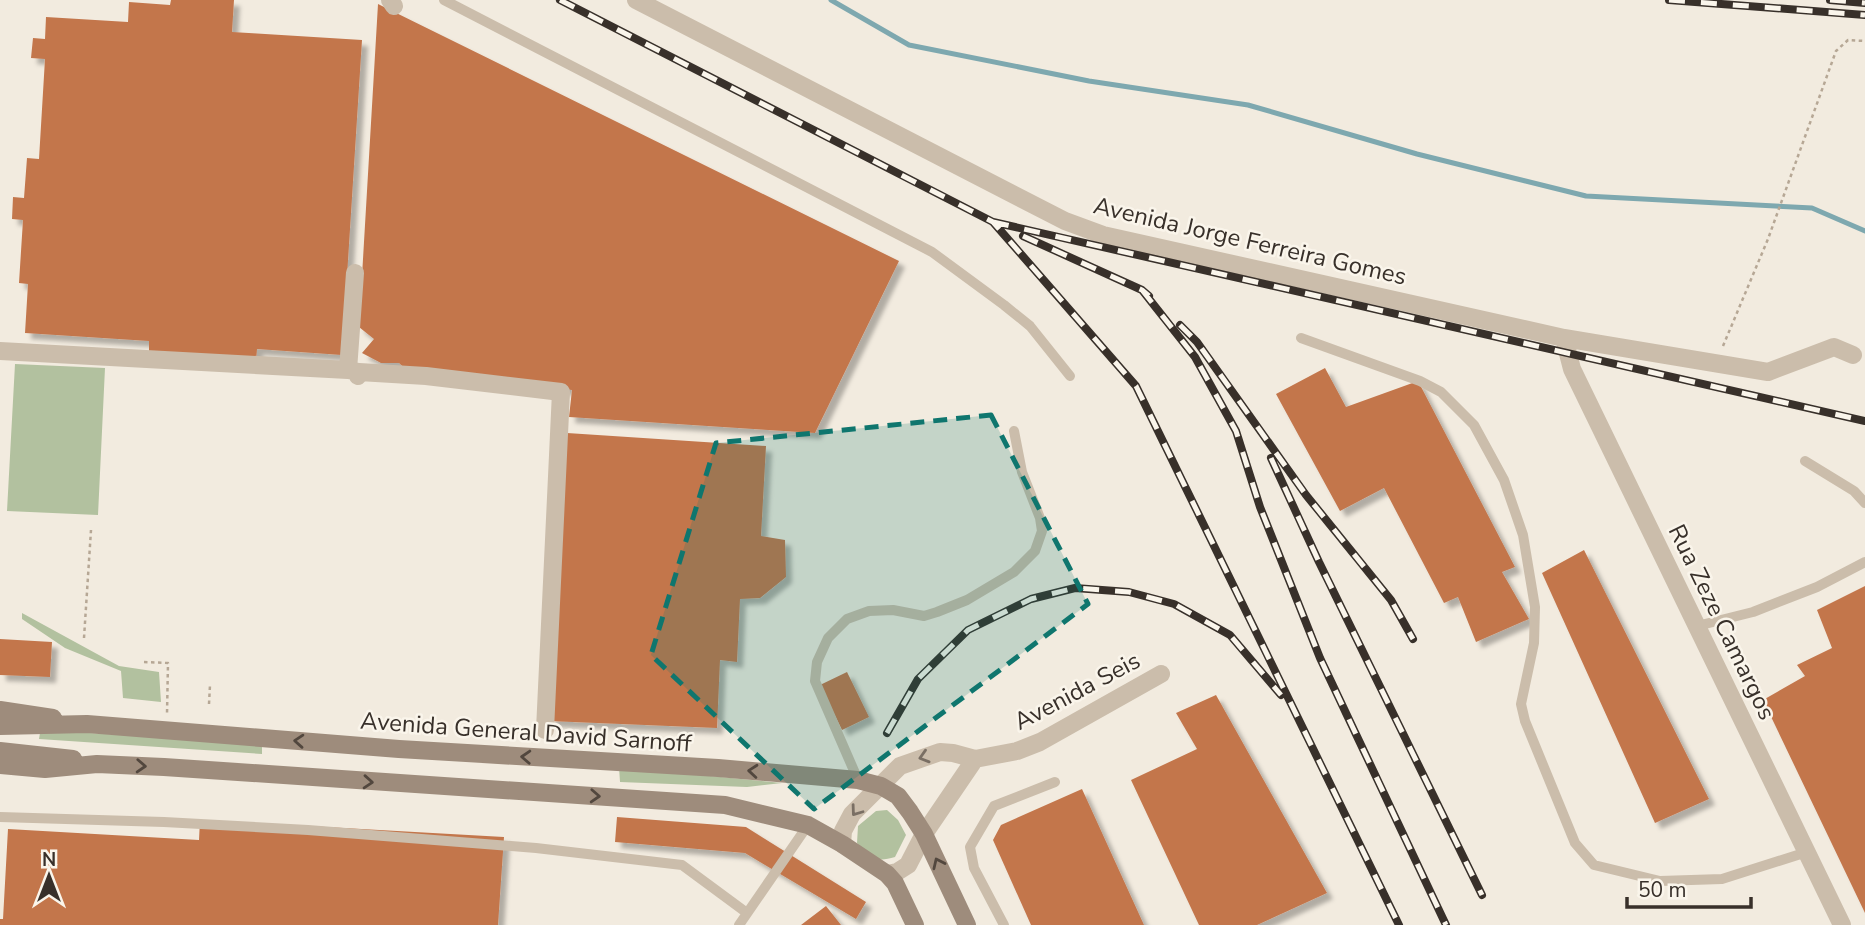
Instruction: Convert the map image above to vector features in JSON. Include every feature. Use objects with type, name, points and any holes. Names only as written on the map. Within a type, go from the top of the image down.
[{"type":"main road","points":[[0,710],[87,724]]},
{"type":"main road","name":"Avenida General David Sarnoff","points":[[0,726],[87,724],[858,780],[881,786],[898,796],[924,834],[967,925]]},
{"type":"main road","points":[[0,751],[44,754],[97,764],[715,803],[807,825],[842,844],[887,874],[895,883],[915,925]]},
{"type":"main road","points":[[0,765],[44,769],[97,764]]},
{"type":"street","name":"Avenida Jorge Ferreira Gomes","points":[[636,0],[1065,221],[1103,234],[1564,338],[1768,372],[1834,347],[1853,355]]},
{"type":"street","points":[[355,273],[355,373]]},
{"type":"street","name":"Rua Zeze Camargos","points":[[1564,338],[1572,369],[1842,925]]},
{"type":"street","points":[[0,351],[426,376],[561,392],[545,730]]},
{"type":"street","name":"Avenida Seis","points":[[842,844],[843,831],[852,814],[900,766],[924,756],[953,753],[975,759],[1017,751],[1040,742],[1161,674]]},
{"type":"street","points":[[887,874],[897,872],[908,865],[924,834],[975,759]]},
{"type":"lane","points":[[444,0],[932,252],[1030,326],[1070,376]]},
{"type":"lane","points":[[1301,338],[1407,376],[1441,392],[1474,425],[1504,480],[1523,535],[1535,607],[1534,643],[1521,704],[1525,721],[1575,843],[1594,865],[1660,881],[1722,878],[1807,852]]},
{"type":"lane","points":[[858,780],[815,681],[817,662],[828,638],[847,619],[869,611],[893,610],[924,616],[937,612],[967,600],[1014,572],[1035,551],[1042,531],[1040,518],[1022,472],[1014,431]]},
{"type":"lane","points":[[1805,461],[1854,491],[1865,503]]},
{"type":"lane","points":[[1697,626],[1753,612],[1817,587],[1865,562]]},
{"type":"lane","points":[[1004,925],[974,867],[970,847],[994,806],[1055,782]]},
{"type":"lane","points":[[0,817],[308,830],[536,848],[682,864],[747,913]]},
{"type":"lane","points":[[739,925],[807,825]]},
{"type":"path","points":[[1717,363],[1768,239],[1836,51],[1848,40],[1865,41]]},
{"type":"path","points":[[84,638],[91,530]]},
{"type":"path","points":[[144,662],[169,663],[166,731]]},
{"type":"path","points":[[209,704],[210,685]]},
{"type":"highlighted area","points":[[991,415],[1088,604],[814,809],[651,655],[716,443]]},
{"type":"green space","points":[[15,364],[105,368],[98,515],[7,511]]},
{"type":"green space","points":[[22,613],[119,666],[159,672],[161,702],[123,698],[121,671],[65,648],[22,619]]},
{"type":"green space","points":[[55,731],[262,743],[262,754],[39,739],[40,733]]},
{"type":"green space","points":[[619,767],[782,783],[747,787],[620,782]]},
{"type":"green space","points":[[887,810],[898,820],[906,835],[895,857],[878,859],[869,856],[857,843],[858,826],[876,811]]},
{"type":"building","points":[[171,0],[234,0],[232,32],[362,40],[342,355],[257,349],[256,361],[149,354],[149,341],[25,333],[28,284],[19,283],[23,220],[12,219],[13,197],[24,198],[27,158],[39,159],[45,59],[31,58],[33,38],[45,39],[46,17],[128,22],[129,2],[170,5]]},
{"type":"building","points":[[378,4],[899,261],[815,433],[569,417],[572,390],[408,371],[399,363],[381,363],[362,353],[374,339],[359,327]]},
{"type":"building","points":[[1325,368],[1346,407],[1418,381],[1515,567],[1502,572],[1529,619],[1476,642],[1458,597],[1444,603],[1384,488],[1340,511],[1276,394]]},
{"type":"building","points":[[567,433],[766,446],[761,536],[785,540],[786,577],[760,598],[740,599],[737,662],[720,660],[717,728],[549,721]]},
{"type":"building","points":[[1584,550],[1709,799],[1655,823],[1542,573]]},
{"type":"building","points":[[1865,586],[1865,913],[1763,700],[1805,676],[1797,665],[1832,648],[1817,610]]},
{"type":"building","points":[[0,639],[52,642],[50,677],[0,675]]},
{"type":"building","points":[[847,672],[869,717],[842,730],[820,685]]},
{"type":"building","points":[[1216,695],[1327,893],[1257,925],[1199,925],[1131,780],[1197,749],[1176,713]]},
{"type":"building","points":[[1082,789],[1144,925],[1031,925],[993,840],[1001,825]]},
{"type":"building","points":[[617,817],[746,827],[866,902],[856,919],[745,853],[615,842]]},
{"type":"building","points":[[200,820],[504,837],[498,925],[0,925],[0,919],[3,919],[8,829],[199,840]]},
{"type":"building","points":[[826,906],[841,925],[801,925]]},
{"type":"waterway","points":[[831,0],[909,45],[1089,81],[1248,105],[1417,154],[1586,196],[1812,208],[1865,231]]},
{"type":"railway","points":[[560,0],[993,222],[1136,386],[1399,925]]},
{"type":"railway","points":[[1669,0],[1865,15]]},
{"type":"railway","points":[[1830,0],[1865,3]]},
{"type":"railway","points":[[993,222],[1865,421]]},
{"type":"railway","points":[[1023,236],[1142,290],[1149,296]]},
{"type":"railway","points":[[1142,290],[1195,357],[1236,431],[1260,507],[1320,658],[1446,925]]},
{"type":"railway","points":[[1180,325],[1197,342],[1306,495],[1391,600],[1413,639]]},
{"type":"railway","points":[[1271,458],[1482,895]]},
{"type":"railway","points":[[887,733],[918,679],[968,630],[1031,599],[1075,588],[1129,592],[1174,604],[1230,635],[1281,695]]}]
